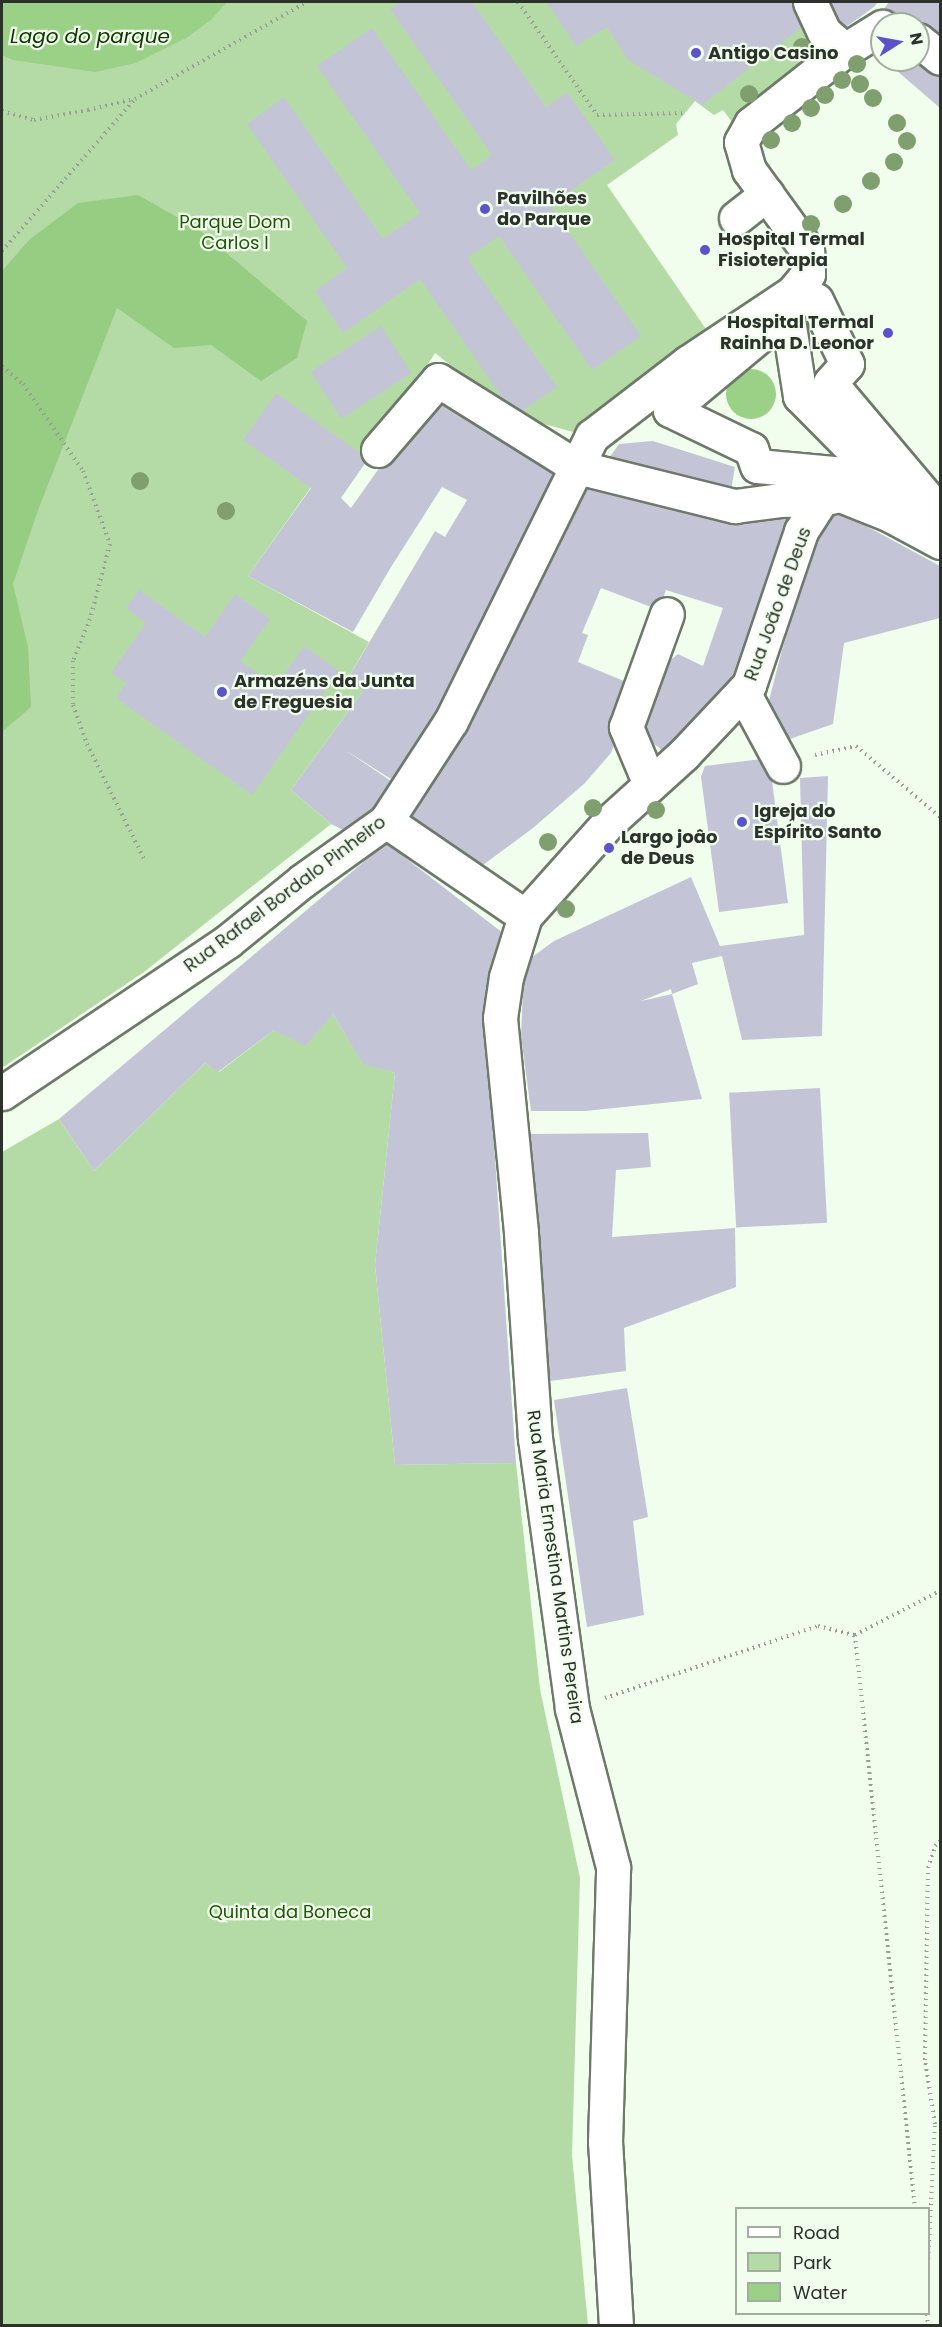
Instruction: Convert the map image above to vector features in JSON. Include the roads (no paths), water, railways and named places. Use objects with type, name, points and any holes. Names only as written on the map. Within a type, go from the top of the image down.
[{"type":"street","points":[[810,2],[824,32],[844,50]]},
{"type":"street","points":[[844,50],[845,38],[883,2]]},
{"type":"street","points":[[798,302],[670,410],[751,449],[757,466],[844,474],[906,503],[800,396],[798,302],[808,274],[807,250],[749,170],[741,142],[751,124],[844,50],[870,34]]},
{"type":"street","points":[[736,218],[767,194]]},
{"type":"street","points":[[798,302],[847,364],[830,383],[940,532]]},
{"type":"street","name":"Rua Rafael Bordalo Pinheiro","points":[[2,1093],[228,941],[303,881],[386,821],[451,721],[592,436],[687,363],[798,302]]},
{"type":"street","points":[[378,450],[438,380],[577,467],[735,506],[780,500],[822,500],[840,495],[940,532]]},
{"type":"street","name":"Rua João de Deus","points":[[525,916],[609,822],[650,782],[680,757],[749,685],[801,531],[822,500]]},
{"type":"street","points":[[650,782],[626,727],[667,614]]},
{"type":"street","points":[[743,692],[783,766]]},
{"type":"street","points":[[386,821],[525,916]]},
{"type":"street","name":"Rua Maria Ernestina Martins Pereira","points":[[525,916],[506,977],[500,1018],[519,1209],[535,1439],[572,1708],[613,1867],[605,2142],[616,2325]]},
{"type":"water","name":"Lago do parque","points":[[2,2],[227,2],[211,20],[186,38],[136,63],[95,72],[13,60],[2,55]]},
{"type":"water","points":[[756,369],[769,376],[775,384],[775,404],[769,412],[761,418],[746,419],[733,412],[727,404],[726,389],[733,376],[741,370]]},
{"type":"place","name":"Antigo Casino","points":[[696,53]]},
{"type":"place","name":"Pavilhões do Parque","points":[[485,209]]},
{"type":"place","name":"Hospital Termal Fisioterapia","points":[[705,250]]},
{"type":"place","name":"Hospital Termal Rainha D. Leonor","points":[[888,333]]},
{"type":"place","name":"Armazéns da Junta de Freguesia","points":[[222,692]]},
{"type":"place","name":"Igreja do Espírito Santo","points":[[742,822]]},
{"type":"place","name":"Largo joâo de Deus","points":[[609,848]]},
{"type":"park label","name":"Parque Dom Carlos I","points":[[235,233]]},
{"type":"park label","name":"Quinta da Boneca","points":[[290,1912]]}]
